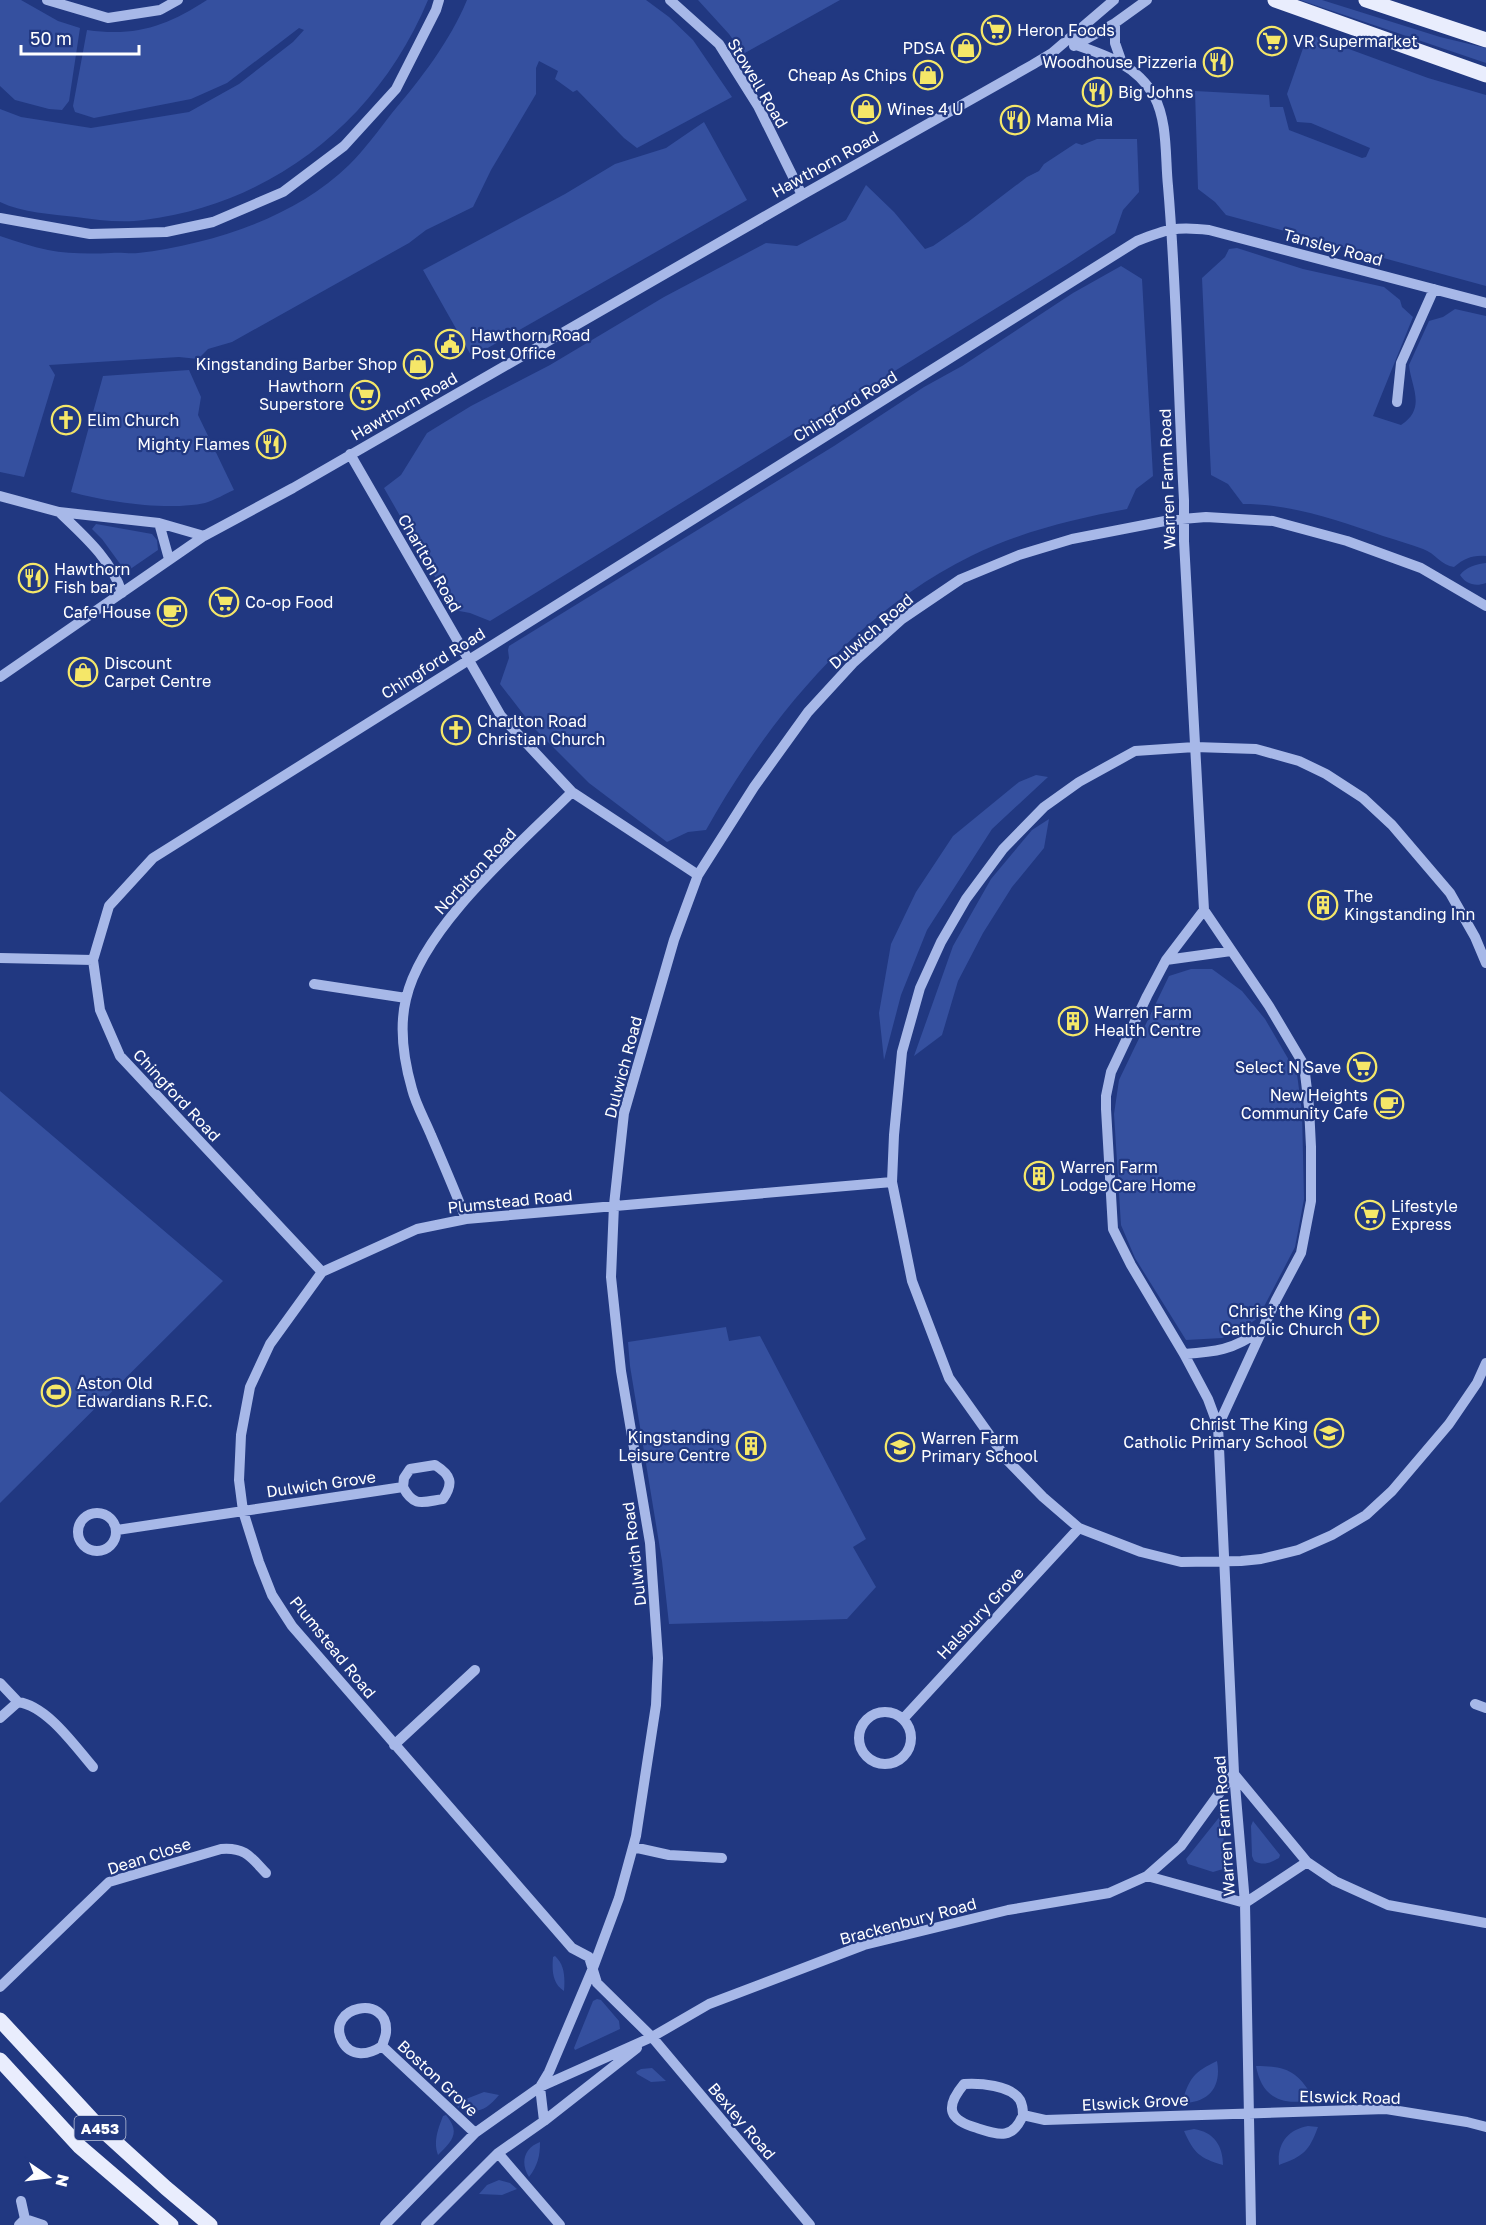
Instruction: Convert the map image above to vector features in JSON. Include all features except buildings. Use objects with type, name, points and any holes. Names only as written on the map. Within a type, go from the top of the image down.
[{"type":"main road","points":[[1275,0],[1486,75]]},
{"type":"main road","points":[[1366,0],[1486,40]]},
{"type":"main road","name":"A453","points":[[0,2020],[100,2128],[210,2225]]},
{"type":"main road","name":"A453","points":[[0,2060],[79,2146],[171,2225]]},
{"type":"street","points":[[47,0],[108,18],[160,10],[178,0]]},
{"type":"street","points":[[0,218],[90,234],[166,232],[213,222],[283,192],[344,146],[396,89],[439,0]]},
{"type":"street","name":"Stowell Road","points":[[670,0],[719,44],[758,105],[802,195]]},
{"type":"street","name":"Hawthorn Road","points":[[1075,40],[1114,0]]},
{"type":"street","name":"Hawthorn Road","points":[[0,677],[169,558],[204,536],[293,488],[1075,40],[1114,23],[1147,0]]},
{"type":"street","points":[[1114,23],[1115,43],[1122,63]]},
{"type":"street","name":"Warren Farm Road","points":[[1075,40],[1122,63],[1145,83],[1155,97],[1162,118],[1171,228],[1185,520],[1184,541],[1204,910],[1269,1006],[1304,1065],[1309,1107],[1311,1201],[1301,1253],[1262,1329],[1218,1426]]},
{"type":"street","name":"Tansley Road","points":[[1171,228],[1209,230],[1486,303]]},
{"type":"street","name":"Chingford Road","points":[[322,1272],[120,1056],[100,1010],[93,960],[109,906],[153,858],[1137,241],[1171,228]]},
{"type":"street","points":[[1397,402],[1401,363],[1434,289]]},
{"type":"street","name":"Charlton Road","points":[[350,454],[501,716],[572,792],[698,875]]},
{"type":"street","points":[[0,496],[59,512],[159,523],[204,536]]},
{"type":"street","points":[[59,512],[94,546],[116,575],[122,593]]},
{"type":"street","name":"Dulwich Road","points":[[593,1968],[620,1898],[633,1847],[656,1705],[658,1658],[650,1543],[621,1371],[611,1277],[614,1205],[624,1113],[674,940],[698,875],[754,787],[808,712],[853,663],[902,619],[961,579],[1019,555],[1072,539],[1159,522],[1206,518],[1273,521],[1347,541],[1421,568],[1485,602]]},
{"type":"street","points":[[159,523],[169,558]]},
{"type":"street","points":[[1486,963],[1450,893],[1392,825],[1363,798],[1326,774],[1299,761],[1256,749],[1195,747],[1135,751],[1079,782],[1044,807],[1003,849],[966,899],[941,942],[920,988],[902,1052],[892,1182],[912,1281],[949,1378],[1008,1461],[1043,1497],[1079,1528],[1141,1552],[1182,1562],[1261,1559],[1298,1550],[1332,1535],[1366,1515],[1392,1491],[1482,1385],[1486,1363]]},
{"type":"street","name":"Norbiton Road","points":[[466,1219],[412,1090],[405,1053],[403,1024],[406,998],[421,962],[437,934],[476,888],[572,792]]},
{"type":"street","name":"Warren Farm Road","points":[[1204,910],[1166,960],[1146,996],[1112,1072],[1106,1096],[1106,1120],[1113,1229],[1131,1265],[1208,1399],[1218,1426],[1234,1773],[1245,1903],[1251,2225]]},
{"type":"street","points":[[1166,960],[1231,951]]},
{"type":"street","points":[[0,958],[93,960]]},
{"type":"street","points":[[314,984],[406,998]]},
{"type":"street","name":"Plumstead Road","points":[[652,2037],[597,1983],[589,1958],[572,1947],[394,1745],[287,1619],[272,1595],[259,1563],[243,1511],[239,1480],[241,1435],[250,1387],[270,1344],[322,1272],[417,1229],[466,1219],[892,1182]]},
{"type":"street","points":[[1184,1354],[1222,1351],[1246,1341],[1262,1329]]},
{"type":"street","points":[[435,1465],[446,1471],[449,1481],[449,1489],[443,1499],[419,1503],[409,1499],[403,1487],[404,1478],[410,1469],[435,1465]]},
{"type":"street","name":"Dulwich Grove","points":[[117,1530],[403,1487]]},
{"type":"street","name":"Halsbury Grove","points":[[903,1719],[1079,1528]]},
{"type":"street","points":[[394,1745],[476,1670]]},
{"type":"street","points":[[0,1683],[18,1702],[41,1711],[93,1767]]},
{"type":"street","points":[[0,1718],[18,1702]]},
{"type":"street","points":[[1475,1704],[1486,1708]]},
{"type":"street","points":[[886,1713],[903,1719],[910,1736],[907,1753],[900,1759],[883,1764],[867,1757],[859,1742],[863,1724],[869,1718],[886,1713]]},
{"type":"street","points":[[1234,1773],[1307,1862],[1335,1881],[1388,1905],[1486,1923]]},
{"type":"street","name":"Brackenbury Road","points":[[386,2225],[474,2133],[540,2087],[652,2037],[709,2004],[864,1945],[1008,1910],[1109,1893],[1147,1876],[1181,1846],[1234,1773]]},
{"type":"street","points":[[633,1847],[669,1855],[722,1858]]},
{"type":"street","name":"Dean Close","points":[[0,1988],[109,1882],[221,1849],[235,1848],[248,1854],[266,1873]]},
{"type":"street","points":[[1147,1876],[1245,1903],[1307,1862]]},
{"type":"street","name":"Brackenbury Road","points":[[540,2087],[549,2072],[593,1968]]},
{"type":"street","name":"Boston Grove","points":[[358,2007],[371,2008],[382,2016],[387,2032],[382,2046],[372,2052],[361,2054],[348,2049],[341,2039],[340,2025],[346,2014],[358,2007]]},
{"type":"street","name":"Brackenbury Road","points":[[426,2225],[498,2153],[544,2121],[652,2037]]},
{"type":"street","name":"Bexley Road","points":[[652,2037],[810,2225]]},
{"type":"street","name":"Boston Grove","points":[[382,2046],[474,2133]]},
{"type":"street","points":[[975,2083],[1012,2092],[1021,2101],[1023,2115],[1019,2126],[999,2135],[960,2123],[953,2115],[952,2105],[956,2093],[963,2084],[975,2083]]},
{"type":"street","points":[[540,2087],[544,2121]]},
{"type":"street","name":"Elswick Road","points":[[1249,2112],[1386,2109],[1486,2127]]},
{"type":"street","name":"Elswick Grove","points":[[1023,2115],[1045,2120],[1077,2120],[1249,2112]]},
{"type":"street","points":[[498,2153],[560,2225]]},
{"type":"street","points":[[21,2201],[22,2222],[43,2225]]},
{"type":"shaded area","points":[[0,0],[21,0],[58,21],[80,28],[69,101],[62,110],[15,100],[0,86]]},
{"type":"shaded area","points":[[207,0],[428,0],[407,43],[381,83],[350,118],[316,149],[277,175],[236,196],[191,211],[127,221],[37,212],[18,209],[0,202],[0,109],[21,117],[91,128],[189,112],[239,84],[293,42],[304,30],[299,28],[227,83],[191,99],[94,118],[75,112],[73,106],[87,30],[121,32],[150,27],[178,17]]},
{"type":"shaded area","points":[[467,0],[646,0],[669,17],[693,40],[732,97],[637,148],[624,138],[577,90],[573,92],[555,79],[558,71],[539,61],[536,68],[536,94],[491,170],[473,207],[426,230],[409,243],[232,342],[208,349],[198,359],[179,357],[49,365],[55,375],[24,477],[0,472],[0,236],[36,247],[63,252],[138,253],[166,249],[223,235],[278,214],[327,184],[360,153],[434,59]]},
{"type":"shaded area","points":[[698,0],[840,0],[743,54],[729,34]]},
{"type":"shaded area","points":[[1300,0],[1322,0],[1440,37],[1486,48],[1486,63]]},
{"type":"shaded area","points":[[1308,34],[1428,78],[1486,95],[1486,286],[1226,215],[1215,202],[1198,189],[1195,91],[1269,95],[1270,107],[1283,107],[1289,130],[1362,158],[1366,157],[1370,148],[1311,123],[1297,122],[1287,94]]},
{"type":"shaded area","points":[[704,122],[747,200],[472,357],[423,270],[565,194],[615,164],[666,148]]},
{"type":"shaded area","points":[[1097,139],[1137,139],[1139,192],[1123,210],[1115,233],[490,621],[470,613],[454,610],[384,488],[401,475],[427,433],[471,406],[550,365],[664,297],[766,243],[797,246],[846,220],[866,185],[894,212],[925,249],[968,222],[1027,177],[1039,171],[1044,164],[1076,143],[1082,145]]},
{"type":"shaded area","points":[[1237,248],[1303,269],[1384,287],[1400,300],[1402,307],[1413,317],[1373,416],[1401,425],[1414,412],[1416,397],[1409,365],[1429,321],[1443,317],[1455,309],[1486,316],[1486,556],[1465,559],[1454,567],[1450,566],[1423,549],[1331,519],[1297,510],[1243,504],[1228,484],[1211,475],[1202,278],[1225,257],[1229,249]]},
{"type":"shaded area","points":[[1121,266],[1142,279],[1153,476],[1136,489],[1127,509],[1047,527],[1008,540],[971,556],[929,580],[889,608],[852,639],[787,709],[731,788],[706,830],[688,832],[667,842],[589,783],[534,728],[500,684],[509,658],[509,646],[834,446],[924,387],[962,366],[1073,293]]},
{"type":"shaded area","points":[[189,370],[201,397],[198,415],[234,490],[205,503],[173,506],[120,502],[71,492],[103,376]]},
{"type":"shaded area","points":[[96,524],[152,534],[157,540],[158,550],[126,572],[92,529]]},
{"type":"shaded area","points":[[1486,563],[1486,583],[1471,584],[1460,575],[1472,566]]},
{"type":"shaded area","points":[[1036,775],[1048,777],[992,829],[927,930],[901,995],[884,1060],[879,1013],[891,944],[916,892],[953,836],[1019,782]]},
{"type":"shaded area","points":[[1049,819],[1044,848],[1012,887],[983,933],[958,981],[942,1035],[914,1056],[953,946],[991,879],[1032,830]]},
{"type":"shaded area","points":[[1191,969],[1212,969],[1242,991],[1265,1019],[1297,1074],[1302,1112],[1304,1199],[1295,1247],[1258,1318],[1222,1338],[1186,1340],[1135,1258],[1121,1225],[1114,1114],[1119,1080],[1169,976]]},
{"type":"shaded area","name":"Aston Old Edwardians R.F.C.","points":[[0,1091],[223,1281],[0,1503]]},
{"type":"shaded area","points":[[726,1327],[729,1341],[760,1336],[866,1539],[853,1547],[876,1587],[847,1619],[669,1624],[662,1561],[628,1342]]},
{"type":"shaded area","points":[[1221,1815],[1224,1816],[1223,1869],[1213,1872],[1188,1864],[1186,1859]]},
{"type":"shaded area","points":[[1253,1821],[1280,1855],[1279,1858],[1266,1863],[1254,1861],[1251,1826]]},
{"type":"shaded area","points":[[555,1956],[563,1968],[564,1991],[557,1984],[554,1976],[553,1957]]},
{"type":"shaded area","points":[[601,2000],[619,2021],[620,2029],[575,2050],[593,2001]]},
{"type":"shaded area","points":[[1217,2061],[1217,2079],[1211,2092],[1199,2100],[1182,2103],[1187,2087],[1194,2077]]},
{"type":"shaded area","points":[[1256,2066],[1276,2067],[1291,2072],[1303,2082],[1314,2099],[1293,2102],[1276,2098],[1263,2086]]},
{"type":"shaded area","points":[[652,2068],[666,2081],[651,2082],[636,2072]]},
{"type":"shaded area","points":[[484,2092],[499,2095],[480,2110],[469,2111],[457,2107],[466,2099]]},
{"type":"shaded area","points":[[446,2115],[451,2121],[454,2132],[451,2141],[438,2155],[437,2136],[443,2116]]},
{"type":"shaded area","points":[[1308,2126],[1318,2127],[1312,2142],[1300,2155],[1279,2165],[1280,2151],[1285,2139],[1294,2131]]},
{"type":"shaded area","points":[[1194,2129],[1207,2133],[1216,2141],[1223,2158],[1223,2165],[1208,2160],[1194,2150],[1184,2131]]},
{"type":"shaded area","points":[[540,2142],[538,2160],[529,2177],[526,2172],[525,2156],[530,2148]]},
{"type":"shaded area","points":[[499,2180],[510,2183],[517,2189],[502,2195],[479,2194],[487,2185]]},
{"type":"place","name":"Heron Foods","points":[[996,30]]},
{"type":"place","name":"VR Supermarket","points":[[1272,41]]},
{"type":"place","name":"PDSA","points":[[966,48]]},
{"type":"place","name":"Woodhouse Pizzeria","points":[[1218,62]]},
{"type":"place","name":"Cheap As Chips","points":[[928,75]]},
{"type":"place","name":"Big Johns","points":[[1097,92]]},
{"type":"place","name":"Wines 4 U","points":[[866,109]]},
{"type":"place","name":"Mama Mia","points":[[1015,120]]},
{"type":"place","name":"Hawthorn Road Post Office","points":[[450,344]]},
{"type":"place","name":"Kingstanding Barber Shop","points":[[418,364]]},
{"type":"place","name":"Hawthorn Superstore","points":[[365,395]]},
{"type":"place","name":"Elim Church","points":[[66,420]]},
{"type":"place","name":"Mighty Flames","points":[[271,444]]},
{"type":"place","name":"Hawthorn Fish bar","points":[[33,578]]},
{"type":"place","name":"Co-op Food","points":[[224,602]]},
{"type":"place","name":"Cafe House","points":[[172,612]]},
{"type":"place","name":"Discount Carpet Centre","points":[[83,672]]},
{"type":"place","name":"Charlton Road Christian Church","points":[[456,730]]},
{"type":"place","name":"The Kingstanding Inn","points":[[1323,905]]},
{"type":"place","name":"Warren Farm Health Centre","points":[[1073,1021]]},
{"type":"place","name":"Select N Save","points":[[1362,1067]]},
{"type":"place","name":"New Heights Community Cafe","points":[[1389,1104]]},
{"type":"place","name":"Warren Farm Lodge Care Home","points":[[1039,1176]]},
{"type":"place","name":"Lifestyle Express","points":[[1370,1215]]},
{"type":"place","name":"Christ the King Catholic Church","points":[[1364,1320]]},
{"type":"place","name":"Aston Old Edwardians R.F.C.","points":[[56,1392]]},
{"type":"place","name":"Christ The King Catholic Primary School","points":[[1329,1433]]},
{"type":"place","name":"Kingstanding Leisure Centre","points":[[751,1446]]},
{"type":"place","name":"Warren Farm Primary School","points":[[900,1447]]}]
